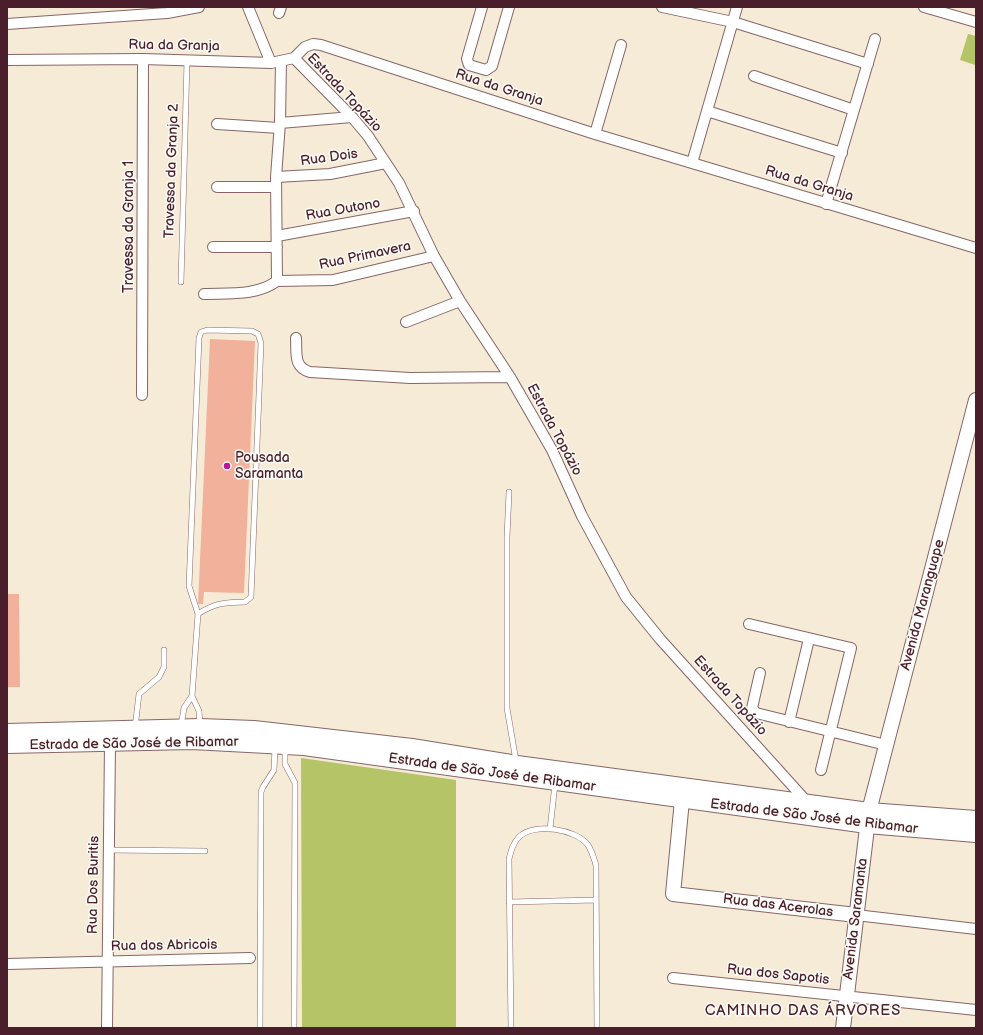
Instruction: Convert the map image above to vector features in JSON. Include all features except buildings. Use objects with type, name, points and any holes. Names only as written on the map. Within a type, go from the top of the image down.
[{"type":"main road","name":"Estrada de São José de Ribamar","points":[[7,732],[200,727],[254,729],[321,735],[517,764],[808,803],[868,818],[976,819]]},
{"type":"main road","name":"Estrada de São José de Ribamar","points":[[7,745],[192,741],[280,745],[410,761],[682,800],[868,818],[976,834]]},
{"type":"street","points":[[7,24],[167,13],[199,7]]},
{"type":"street","points":[[204,294],[259,291],[268,288],[277,281],[276,182],[280,126],[276,62],[248,7]]},
{"type":"street","points":[[482,7],[467,59],[469,65],[486,70],[492,66],[509,7]]},
{"type":"street","points":[[662,7],[733,22],[868,64]]},
{"type":"street","points":[[692,163],[737,7]]},
{"type":"street","points":[[924,7],[976,22]]},
{"type":"street","points":[[826,204],[875,39]]},
{"type":"street","name":"Rua da Granja","points":[[7,60],[143,59],[276,62],[294,58],[305,47],[312,44],[321,45],[595,134],[976,248]]},
{"type":"street","points":[[595,134],[621,45]]},
{"type":"street","name":"Estrada Topázio","points":[[294,58],[352,117],[399,183],[414,211],[434,256],[460,301],[510,377],[552,450],[582,516],[626,598],[660,639],[808,803]]},
{"type":"street","name":"Travessa da Granja 1","points":[[142,395],[143,59]]},
{"type":"street","points":[[754,76],[854,110]]},
{"type":"street","points":[[707,111],[842,153]]},
{"type":"street","points":[[217,124],[280,126],[352,117]]},
{"type":"street","name":"Rua Dois","points":[[217,187],[276,182],[330,174],[386,163]]},
{"type":"street","name":"Rua Outono","points":[[277,236],[414,211]]},
{"type":"street","points":[[213,247],[277,247]]},
{"type":"street","name":"Rua Primavera","points":[[277,281],[333,280],[434,256]]},
{"type":"street","points":[[406,322],[460,301]]},
{"type":"street","points":[[296,338],[298,365],[303,370],[310,372],[410,378],[510,377]]},
{"type":"street","name":"Avenida Maranguape","points":[[868,818],[976,400]]},
{"type":"street","points":[[749,624],[851,648],[821,770]]},
{"type":"street","points":[[789,722],[809,639]]},
{"type":"street","points":[[760,673],[752,708],[753,711],[789,722],[886,745]]},
{"type":"street","name":"Rua Dos Buritis","points":[[107,1028],[110,743]]},
{"type":"street","name":"Rua das Acerolas","points":[[682,800],[674,894],[976,930]]},
{"type":"street","name":"Avenida Saramanta","points":[[843,1028],[868,818]]},
{"type":"street","name":"Rua dos Abricois","points":[[7,964],[250,958]]},
{"type":"street","name":"Rua dos Sapotis","points":[[673,978],[976,1010]]},
{"type":"lane","name":"Travessa da Granja 2","points":[[181,282],[187,61]]},
{"type":"lane","points":[[198,614],[211,606],[223,603],[245,602],[251,597],[261,343],[258,334],[252,331],[207,330],[201,332],[199,338],[189,586],[198,614],[192,696],[199,711],[200,727]]},
{"type":"lane","points":[[509,492],[507,537],[507,708],[517,764]]},
{"type":"lane","points":[[135,729],[139,694],[159,677],[164,667],[164,650]]},
{"type":"lane","points":[[180,728],[184,708],[192,696]]},
{"type":"lane","points":[[260,1028],[261,792],[274,770],[280,745]]},
{"type":"lane","points":[[280,745],[285,764],[295,783],[294,1028]]},
{"type":"lane","points":[[550,829],[555,783]]},
{"type":"lane","points":[[511,1028],[509,859],[520,836],[530,831],[550,829],[567,831],[587,844],[596,865],[597,1028]]},
{"type":"lane","points":[[108,850],[205,851]]},
{"type":"lane","points":[[509,902],[596,900]]},
{"type":"green space","points":[[968,34],[976,36],[975,65],[960,60]]},
{"type":"green space","points":[[301,758],[456,780],[456,1028],[302,1028]]},
{"type":"place","name":"Pousada Saramanta","points":[[227,466]]},
{"type":"district","name":"CAMINHO DAS ÁRVORES","points":[[803,1011]]}]
